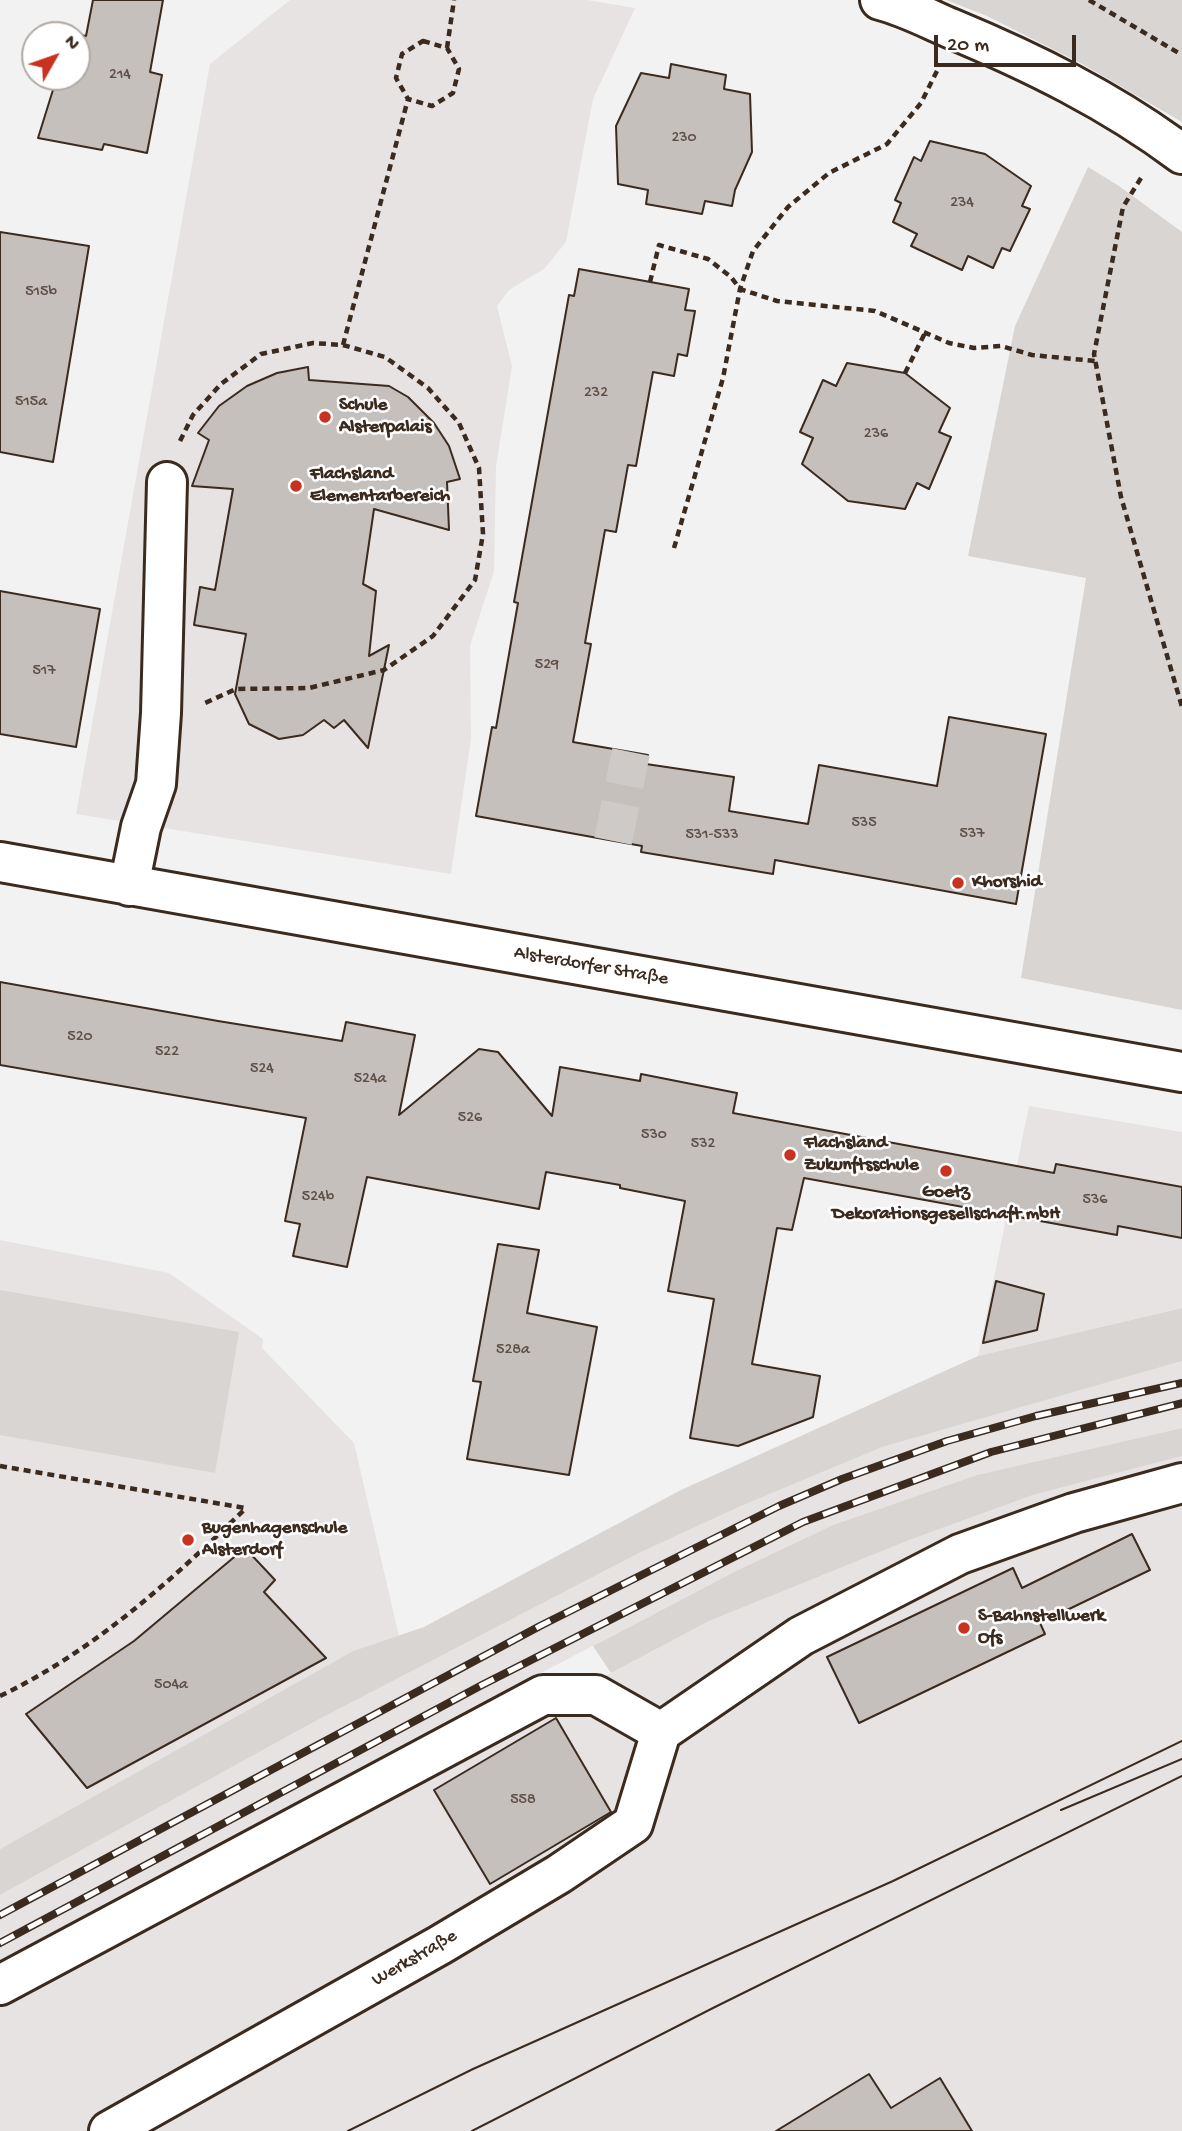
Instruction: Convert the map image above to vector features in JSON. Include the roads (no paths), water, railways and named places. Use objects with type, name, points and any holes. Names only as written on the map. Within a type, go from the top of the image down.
[{"type":"street","points":[[880,0],[957,30],[1077,86],[1182,154]]},
{"type":"street","points":[[129,886],[141,827],[156,784],[161,713],[167,482]]},
{"type":"street","name":"Alsterdorfer Straße","points":[[0,862],[1182,1072]]},
{"type":"street","points":[[0,1985],[543,1695],[596,1695],[661,1732],[801,1636],[960,1554],[1073,1513],[1182,1483]]},
{"type":"street","name":"Werkstraße","points":[[108,2131],[440,1945],[559,1874],[633,1824],[661,1732]]},
{"type":"tunnel","points":[[613,841],[631,752]]},
{"type":"tram line","points":[[348,2131],[473,2069],[893,1881],[1182,1741]]},
{"type":"tram line","points":[[1061,1810],[1182,1759]]},
{"type":"tram line","points":[[472,2131],[715,2007],[1182,1776]]},
{"type":"railway","points":[[0,1915],[540,1626],[779,1506],[842,1479],[947,1441],[1036,1416],[1182,1383]]},
{"type":"railway","points":[[0,1943],[482,1685],[803,1522],[991,1452],[1182,1403]]},
{"type":"place","name":"Schule Alsterpalais","points":[[325,417]]},
{"type":"place","name":"Flachsland Elementarbereich","points":[[296,486]]},
{"type":"place","name":"Khorshid","points":[[958,883]]},
{"type":"place","name":"Flachsland Zukunftsschule","points":[[790,1155]]},
{"type":"place","name":"Goetz Dekorationsgesellschaft mbH","points":[[946,1171]]},
{"type":"place","name":"Bugenhagenschule Alsterdorf","points":[[188,1540]]},
{"type":"place","name":"S-Bahnstellwerk Ofs","points":[[964,1628]]}]
